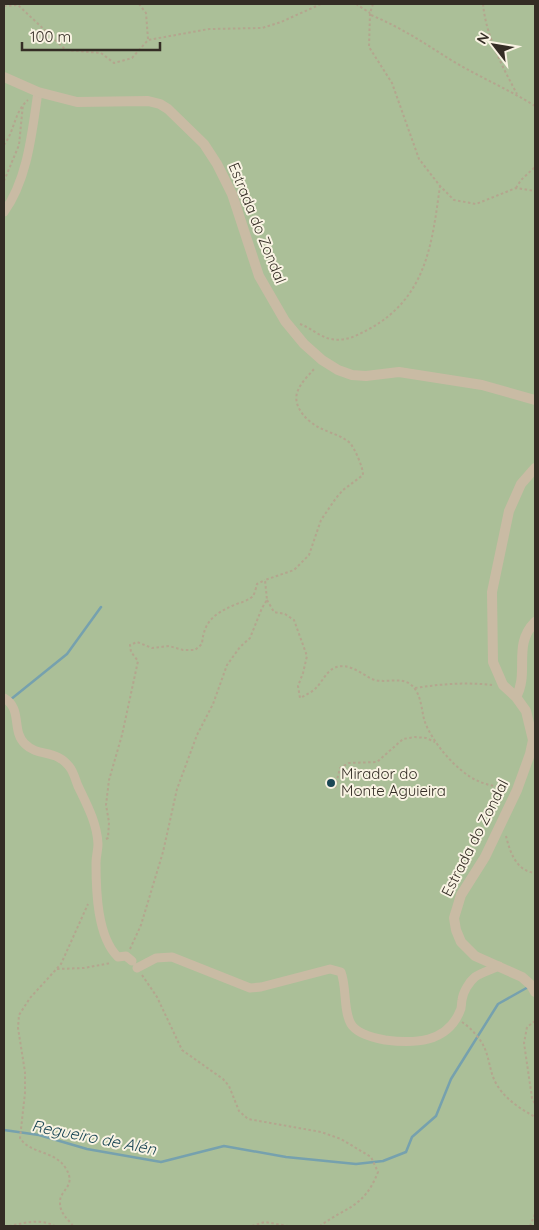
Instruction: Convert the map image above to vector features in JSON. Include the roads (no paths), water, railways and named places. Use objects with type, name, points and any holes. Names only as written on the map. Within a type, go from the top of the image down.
[{"type":"street","name":"Estrada do Zondal","points":[[4,76],[38,92],[77,102],[148,101],[160,104],[181,121],[204,144],[217,164],[232,194],[259,276],[285,321],[304,344],[322,360],[338,370],[366,376],[399,372],[482,386],[535,400]]},
{"type":"street","points":[[4,212],[15,193],[24,167],[38,92]]},
{"type":"street","name":"Estrada do Zondal","points":[[535,468],[521,484],[509,511],[492,592],[493,662],[503,686],[526,711],[533,740],[517,790],[485,857],[461,895],[454,918],[461,942],[475,956],[513,972],[531,985],[535,992]]},
{"type":"street","points":[[516,698],[521,689],[521,652],[524,640],[530,626],[535,622]]},
{"type":"street","points":[[4,698],[14,708],[20,738],[25,745],[34,750],[54,754],[72,770],[95,823],[98,845],[96,878],[103,932],[108,945],[128,960],[172,957],[250,988],[261,987],[330,969],[341,972],[345,985],[351,1026],[374,1038],[409,1043],[426,1040],[441,1034],[461,1010],[462,998],[468,985],[476,976],[499,966]]},
{"type":"waterway","points":[[10,700],[67,654],[101,607]]},
{"type":"waterway","name":"Regueiro de Alén","points":[[4,1130],[39,1135],[87,1149],[161,1162],[224,1146],[286,1157],[356,1164],[383,1161],[406,1152],[412,1137],[436,1116],[451,1079],[498,1004],[530,986]]},
{"type":"place","name":"Mirador do Monte Aguieira","points":[[331,783]]}]
